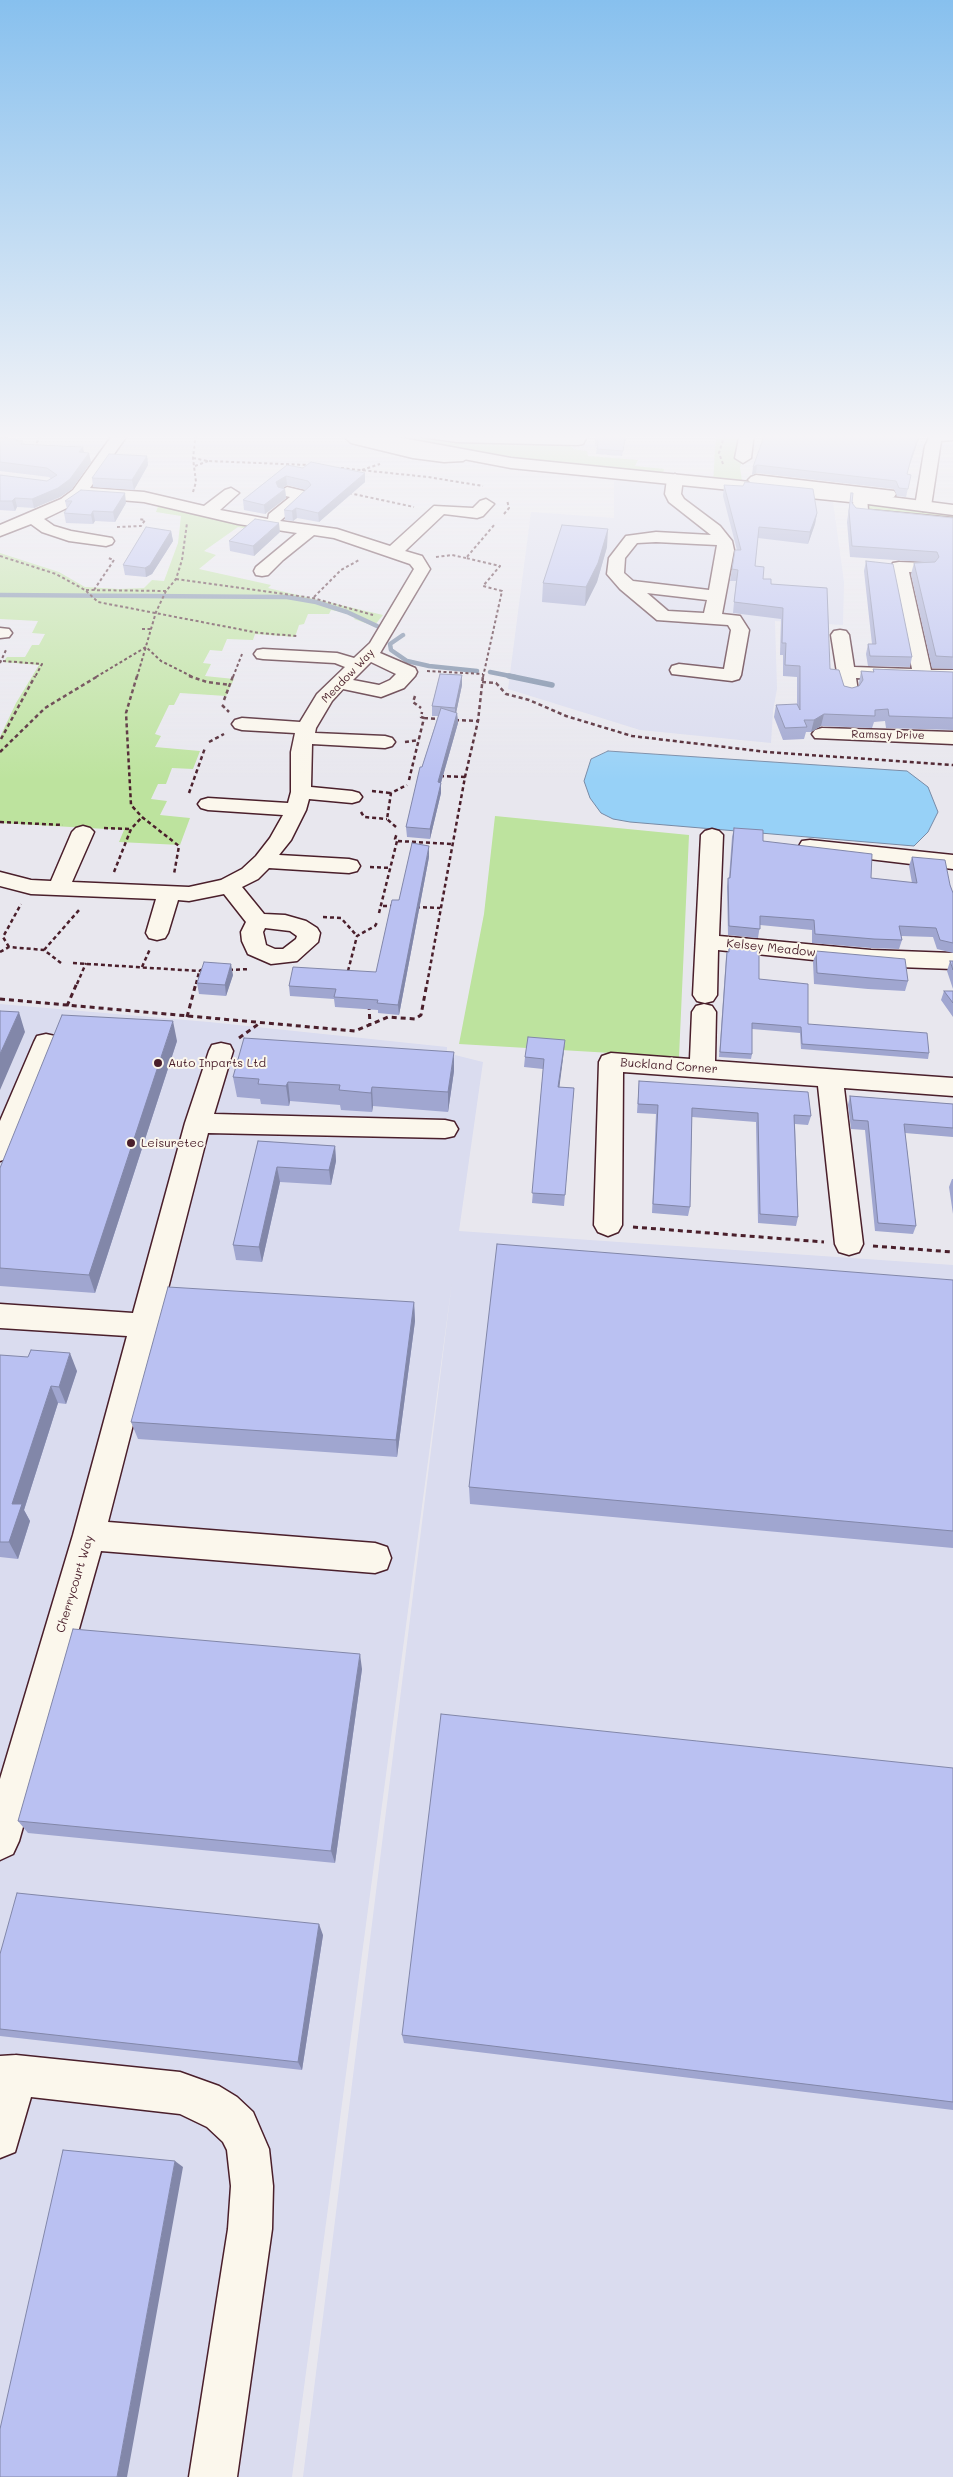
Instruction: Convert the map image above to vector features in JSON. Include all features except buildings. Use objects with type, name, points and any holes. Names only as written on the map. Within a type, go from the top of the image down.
[{"type":"street","points":[[262,571],[287,549]]},
{"type":"street","points":[[384,549],[416,560]]},
{"type":"street","points":[[624,549],[617,558],[615,574],[625,584],[639,593],[663,616],[734,620],[740,630],[732,675],[679,670]]},
{"type":"street","points":[[712,619],[726,549]]},
{"type":"street","name":"Meadow Way","points":[[0,879],[31,887],[179,894],[209,892],[229,885],[250,874],[280,840],[298,801],[304,733],[324,698],[377,646],[422,570],[416,560]]},
{"type":"street","points":[[880,566],[926,568]]},
{"type":"street","points":[[899,567],[923,675]]},
{"type":"street","points":[[625,584],[717,596]]},
{"type":"street","points":[[840,635],[849,692]]},
{"type":"street","points":[[260,647],[363,660],[408,672],[397,684],[382,691],[339,683]]},
{"type":"street","points":[[846,672],[953,676]]},
{"type":"street","points":[[242,724],[385,742]]},
{"type":"street","name":"Ramsay Drive","points":[[822,734],[953,738]]},
{"type":"street","points":[[208,804],[352,797]]},
{"type":"street","points":[[59,888],[83,832]]},
{"type":"street","name":"Kelsey Meadow","points":[[702,1068],[712,834]]},
{"type":"street","points":[[810,846],[953,862]]},
{"type":"street","points":[[264,860],[350,866]]},
{"type":"street","points":[[229,885],[258,921]]},
{"type":"street","points":[[157,933],[179,894]]},
{"type":"street","name":"Kelsey Meadow","points":[[708,942],[871,958],[953,961]]},
{"type":"street","points":[[0,1151],[46,1042]]},
{"type":"street","name":"Cherrycourt Way","points":[[0,1841],[89,1535],[146,1326],[198,1123],[221,1051]]},
{"type":"street","name":"Buckland Corner","points":[[608,1225],[611,1062],[953,1088]]},
{"type":"street","points":[[830,1078],[849,1244]]},
{"type":"street","points":[[198,1123],[445,1129]]},
{"type":"street","points":[[0,1316],[146,1326]]},
{"type":"street","points":[[89,1535],[375,1558]]},
{"type":"street","points":[[0,2137],[8,2075],[180,2094],[204,2101],[222,2112],[238,2127],[248,2149],[252,2186],[250,2230],[213,2477]]},
{"type":"path","points":[[94,590],[114,560],[103,549]]},
{"type":"path","points":[[179,894],[173,874],[179,846],[142,817],[131,805],[126,714],[156,612],[165,592],[176,579],[186,549]]},
{"type":"path","points":[[313,598],[341,570],[384,549]]},
{"type":"path","points":[[466,558],[474,549]]},
{"type":"path","points":[[416,560],[452,555],[500,566],[483,586],[502,591],[481,687]]},
{"type":"path","points":[[0,556],[56,574],[86,591],[98,602],[259,633],[298,636]]},
{"type":"path","points":[[176,579],[313,598],[392,620]]},
{"type":"path","points":[[86,591],[165,592]]},
{"type":"path","points":[[142,629],[151,629]]},
{"type":"path","points":[[259,633],[260,647]]},
{"type":"path","points":[[146,647],[161,661],[183,674],[207,682],[230,685]]},
{"type":"path","points":[[0,752],[45,708],[146,647]]},
{"type":"path","points":[[224,700],[242,652]]},
{"type":"path","points":[[2,661],[42,664],[1,739],[10,741]]},
{"type":"path","points":[[482,682],[496,683],[506,694],[529,700],[566,716],[632,736],[766,752],[953,765]]},
{"type":"path","points":[[409,780],[412,774],[424,718],[421,717],[422,712]]},
{"type":"path","points":[[424,718],[442,719]]},
{"type":"path","points":[[451,719],[478,721]]},
{"type":"path","points":[[205,748],[186,801],[208,804]]},
{"type":"path","points":[[438,776],[465,777]]},
{"type":"path","points":[[396,827],[387,819],[391,793],[407,785]]},
{"type":"path","points":[[44,950],[101,891],[131,829],[142,817]]},
{"type":"path","points":[[379,913],[383,906],[398,841],[395,839],[397,833]]},
{"type":"path","points":[[398,841],[452,844]]},
{"type":"path","points":[[10,947],[3,937],[31,887]]},
{"type":"path","points":[[383,906],[402,906]]},
{"type":"path","points":[[412,907],[440,908]]},
{"type":"path","points":[[355,978],[348,970],[357,936],[374,926],[378,921]]},
{"type":"path","points":[[0,952],[10,947],[44,950],[61,962]]},
{"type":"path","points":[[73,963],[199,971],[208,968]]},
{"type":"path","points":[[67,1006],[86,963]]},
{"type":"path","points":[[188,1017],[199,971]]},
{"type":"path","points":[[368,1000],[370,1025]]},
{"type":"path","points":[[608,1225],[953,1252]]},
{"type":"shaded area","points":[[526,549],[839,549],[844,582],[843,625],[775,621],[777,689],[773,711],[771,743],[640,730],[508,689]]},
{"type":"shaded area","points":[[0,1004],[209,1022],[447,1047],[447,1053],[483,1062],[459,1231],[953,1265],[953,2477],[303,2477],[452,1282],[292,2477],[0,2477]]},
{"type":"green space","points":[[176,549],[207,549],[204,551],[216,555],[199,569],[271,585],[268,588],[383,615],[374,626],[354,619],[357,615],[331,610],[329,614],[308,614],[304,624],[299,625],[295,637],[255,634],[253,640],[227,639],[222,651],[210,650],[203,663],[211,664],[205,676],[234,679],[226,696],[180,693],[174,705],[169,705],[155,734],[161,736],[155,747],[200,751],[193,769],[172,768],[166,784],[158,784],[151,799],[167,801],[160,815],[190,818],[180,845],[119,842],[124,830],[0,823],[0,737],[16,703],[39,665],[3,662],[7,657],[25,657],[32,645],[39,645],[45,634],[32,633],[38,621],[0,619],[0,553],[59,572],[85,587],[144,588],[152,580],[164,581]]},
{"type":"green space","points":[[495,816],[689,835],[679,1057],[459,1044],[484,914]]},
{"type":"water","points":[[608,751],[907,771],[928,787],[938,812],[928,832],[914,846],[613,819],[601,813],[590,798],[584,781],[591,759]]},
{"type":"waterway","points":[[0,595],[287,597],[316,602],[347,612],[377,626]]},
{"type":"waterway","points":[[403,635],[390,644],[391,650],[407,661],[429,666],[477,671]]},
{"type":"waterway","points":[[490,672],[515,677]]},
{"type":"waterway","points":[[509,676],[552,685]]},
{"type":"place","name":"Auto Inparts Ltd","points":[[158,1063]]},
{"type":"place","name":"Leisuretec","points":[[131,1143]]}]
